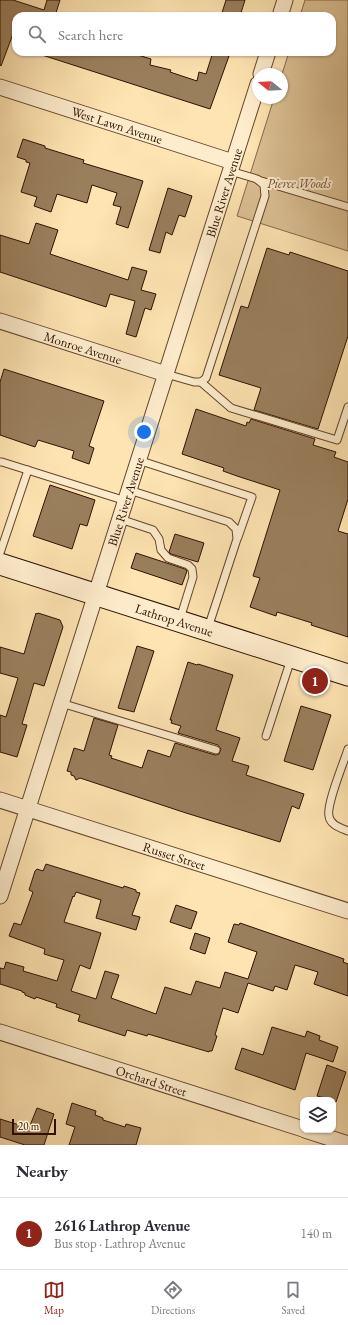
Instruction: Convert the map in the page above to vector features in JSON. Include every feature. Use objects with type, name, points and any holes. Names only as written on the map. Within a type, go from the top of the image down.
[{"type":"street","points":[[281,12],[285,0]]},
{"type":"street","points":[[263,68],[267,56]]},
{"type":"street","name":"West Lawn Avenue","points":[[0,88],[232,167]]},
{"type":"street","name":"Blue River Avenue","points":[[0,896],[252,103]]},
{"type":"street","name":"Monroe Avenue","points":[[0,321],[166,374]]},
{"type":"street","name":"Lathrop Avenue","points":[[0,564],[348,675]]},
{"type":"street","name":"Russet Street","points":[[0,800],[348,911]]},
{"type":"street","name":"Orchard Street","points":[[0,1032],[300,1129]]},
{"type":"street","name":"Orchard Street","points":[[313,1133],[348,1144]]},
{"type":"lane","points":[[232,167],[257,179],[348,208]]},
{"type":"lane","points":[[166,374],[194,382],[201,382],[206,378],[265,196],[264,185],[257,179]]},
{"type":"lane","points":[[201,382],[231,408],[337,440],[348,407]]},
{"type":"lane","points":[[138,460],[252,497],[207,630]]},
{"type":"lane","points":[[0,462],[229,522],[236,529],[237,540]]},
{"type":"lane","points":[[0,553],[28,470]]},
{"type":"lane","points":[[120,519],[153,530],[159,539],[161,550],[168,558],[192,569],[193,578],[179,621]]},
{"type":"lane","points":[[266,736],[292,657]]},
{"type":"lane","points":[[61,703],[216,750]]},
{"type":"lane","points":[[348,749],[329,806],[329,817],[334,824],[348,831]]},
{"type":"green space","name":"Pierce Woods","points":[[305,0],[348,0],[348,251],[237,216],[272,104],[288,104],[288,68],[284,68],[288,56],[336,56],[336,12],[301,12]]},
{"type":"building","points":[[0,0],[13,0],[44,10],[47,0],[60,0],[56,12],[12,12],[12,37],[1,66]]},
{"type":"building","points":[[226,0],[245,0],[241,12],[222,12]]},
{"type":"building","points":[[45,56],[141,56],[151,59],[150,65],[171,70],[170,72],[197,81],[199,72],[206,74],[212,56],[229,56],[210,109]]},
{"type":"building","points":[[23,139],[45,146],[45,148],[84,160],[83,163],[143,181],[128,228],[116,224],[121,207],[113,205],[117,193],[92,185],[87,203],[57,194],[51,212],[34,206],[37,197],[21,192],[30,163],[17,157]]},
{"type":"building","points":[[168,188],[192,196],[185,217],[179,215],[172,235],[166,232],[160,253],[149,250]]},
{"type":"building","points":[[36,223],[58,230],[50,254],[128,280],[132,267],[147,271],[141,290],[156,294],[151,310],[145,308],[136,337],[126,334],[135,301],[110,294],[106,307],[0,272],[0,235],[29,244]]},
{"type":"building","points":[[267,248],[289,255],[290,252],[348,271],[348,336],[318,429],[254,410],[261,388],[219,375],[241,306],[248,308]]},
{"type":"building","points":[[4,369],[104,401],[89,446],[94,448],[89,464],[72,458],[74,451],[38,440],[35,447],[0,435],[0,382]]},
{"type":"building","points":[[196,409],[246,426],[247,422],[249,423],[251,419],[315,439],[313,445],[336,452],[334,457],[348,462],[348,499],[338,531],[348,534],[348,637],[311,625],[312,623],[277,612],[276,616],[250,607],[260,578],[253,576],[280,490],[223,471],[224,468],[182,454]]},
{"type":"building","points":[[50,485],[95,500],[87,526],[80,524],[72,549],[33,536]]},
{"type":"building","points":[[175,534],[204,543],[198,562],[171,554],[169,552]]},
{"type":"building","points":[[136,553],[185,569],[187,571],[182,585],[131,568]]},
{"type":"building","points":[[36,613],[60,620],[63,627],[44,686],[34,683],[22,724],[27,725],[17,757],[0,752],[0,715],[6,717],[18,678],[0,673],[0,647],[24,654]]},
{"type":"building","points":[[137,646],[154,651],[134,712],[118,708]]},
{"type":"building","points":[[188,662],[233,675],[216,730],[240,738],[232,761],[249,766],[246,775],[304,794],[299,809],[292,806],[280,842],[80,778],[76,780],[74,776],[71,775],[71,772],[67,771],[74,748],[84,751],[94,718],[118,725],[109,755],[112,756],[111,758],[142,768],[148,750],[170,757],[175,743],[215,755],[219,754],[221,749],[218,745],[178,733],[181,726],[171,723],[172,720],[170,720]]},
{"type":"building","points":[[301,706],[331,715],[313,770],[284,761]]},
{"type":"building","points":[[46,864],[123,888],[124,886],[140,893],[132,915],[140,917],[136,930],[96,918],[101,900],[76,892],[74,897],[73,896],[64,922],[101,933],[90,969],[80,965],[71,991],[96,999],[105,971],[119,975],[111,998],[156,1014],[165,987],[191,995],[196,981],[220,988],[225,972],[248,979],[257,952],[228,942],[234,924],[239,925],[240,923],[344,959],[343,962],[348,964],[348,996],[314,984],[318,972],[295,965],[287,990],[275,986],[273,991],[248,983],[238,1013],[223,1008],[215,1035],[217,1036],[212,1051],[209,1052],[148,1034],[147,1036],[127,1030],[125,1036],[78,1021],[80,1015],[56,1007],[57,1004],[36,997],[35,999],[25,995],[22,991],[0,984],[0,968],[4,969],[6,962],[24,967],[23,971],[57,981],[64,960],[44,954],[45,949],[9,936],[14,923],[21,925],[33,892],[29,890],[35,871],[37,869],[43,871]]},
{"type":"building","points":[[176,905],[197,912],[191,929],[170,922]]},
{"type":"building","points":[[195,933],[210,938],[205,954],[190,949]]},
{"type":"building","points":[[272,1027],[305,1037],[307,1031],[320,1036],[319,1040],[338,1047],[333,1062],[306,1053],[295,1090],[235,1069],[242,1048],[263,1055]]},
{"type":"building","points":[[327,1065],[346,1072],[336,1102],[336,1097],[317,1096]]},
{"type":"building","points":[[72,1103],[96,1111],[95,1115],[103,1118],[103,1120],[125,1127],[126,1124],[141,1128],[136,1145],[69,1145],[75,1127],[66,1124]]},
{"type":"building","points":[[37,1108],[54,1114],[44,1145],[25,1145],[0,1137],[0,1119],[29,1128]]},
{"type":"place","name":"2616 Lathrop Avenue","points":[[315,681]]}]
